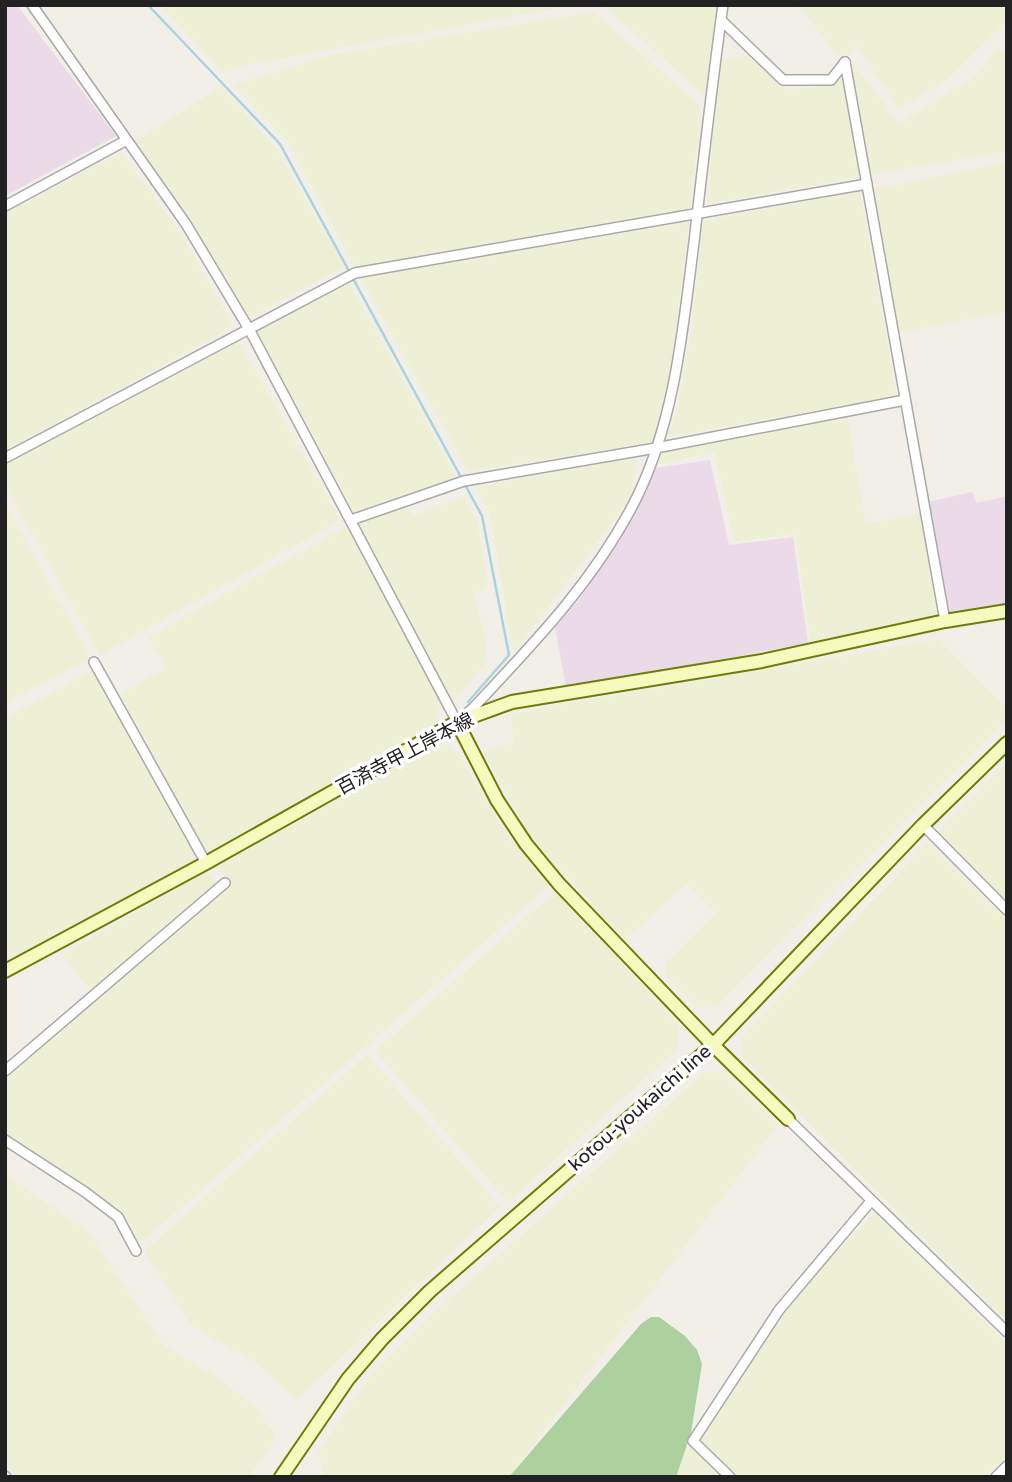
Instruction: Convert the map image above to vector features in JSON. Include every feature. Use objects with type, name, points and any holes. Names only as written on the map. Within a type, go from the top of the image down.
[{"type":"main road","name":"百済寺甲上岸本線","points":[[5,971],[206,863],[457,722],[512,702],[762,661],[945,621],[1007,611]]},
{"type":"main road","points":[[457,722],[497,800],[526,844],[559,884],[788,1119]]},
{"type":"main road","name":"kotou-youkaichi line","points":[[281,1477],[348,1378],[382,1339],[430,1291],[713,1045],[923,825],[1007,743]]},
{"type":"street","points":[[32,5],[125,141],[186,224],[249,329],[457,722],[474,707],[573,598],[607,548],[636,498],[656,448],[677,370],[723,5]]},
{"type":"street","points":[[721,20],[783,80],[831,80],[845,62],[945,621]]},
{"type":"street","points":[[5,206],[125,141]]},
{"type":"street","points":[[5,458],[355,273],[867,184]]},
{"type":"street","points":[[351,520],[464,481],[656,448],[905,400]]},
{"type":"street","points":[[94,662],[206,863]]},
{"type":"street","points":[[923,825],[1007,910]]},
{"type":"street","points":[[5,1071],[226,883]]},
{"type":"street","points":[[788,1119],[1007,1332]]},
{"type":"street","points":[[5,1140],[118,1217],[136,1251]]},
{"type":"street","points":[[730,1477],[693,1441],[779,1310],[871,1201]]},
{"type":"street","points":[[996,1477],[1007,1466]]},
{"type":"shaded area","points":[[5,5],[17,5],[116,136],[5,196]]},
{"type":"shaded area","points":[[710,460],[729,545],[793,537],[808,643],[566,688],[555,627],[579,600],[627,527],[655,468]]},
{"type":"shaded area","points":[[972,492],[977,503],[1007,496],[1007,605],[949,615],[928,502]]},
{"type":"green space","points":[[160,5],[574,5],[241,66],[224,73]]},
{"type":"green space","points":[[603,5],[717,5],[707,94],[701,93]]},
{"type":"green space","points":[[797,5],[1007,5],[1007,21],[948,79],[899,109],[857,45],[842,60]]},
{"type":"green space","points":[[594,12],[701,107],[690,208],[355,267],[288,142],[233,85],[327,56]]},
{"type":"green space","points":[[997,49],[1007,55],[1007,151],[869,175],[848,65],[851,62],[900,124],[976,76]]},
{"type":"green space","points":[[753,55],[786,89],[832,86],[839,76],[844,80],[858,177],[708,204],[715,97],[721,60]]},
{"type":"green space","points":[[221,87],[277,149],[344,267],[250,317],[134,142]]},
{"type":"green space","points":[[121,152],[181,233],[233,327],[5,451],[5,213]]},
{"type":"green space","points":[[1007,162],[1007,312],[897,333],[873,189]]},
{"type":"green space","points":[[860,191],[897,396],[667,437],[676,414],[692,329],[703,221]]},
{"type":"green space","points":[[689,222],[669,386],[652,442],[469,472],[361,278]]},
{"type":"green space","points":[[349,282],[457,479],[354,512],[255,329]]},
{"type":"green space","points":[[238,341],[340,520],[100,655],[5,485],[5,465]]},
{"type":"green space","points":[[847,415],[866,524],[920,514],[938,615],[810,642],[795,534],[734,542],[715,452],[656,465],[661,451]]},
{"type":"green space","points":[[635,457],[636,468],[629,500],[513,654],[490,513],[476,487]]},
{"type":"green space","points":[[464,497],[478,525],[488,585],[474,593],[487,645],[484,665],[456,699],[439,707],[433,729],[206,852],[120,694],[166,668],[148,637],[346,527],[405,505],[413,516]]},
{"type":"green space","points":[[5,504],[91,659],[5,703]]},
{"type":"green space","points":[[939,639],[1007,709],[1007,719],[717,1006],[700,1008],[666,976],[665,964],[716,913],[686,884],[625,940],[534,842],[483,753],[514,742],[510,714]]},
{"type":"green space","points":[[95,669],[197,859],[5,961],[5,719]]},
{"type":"green space","points":[[441,743],[457,752],[508,837],[551,884],[136,1247],[118,1213],[5,1135],[5,1077],[230,884],[216,867]]},
{"type":"green space","points":[[1007,763],[1007,904],[936,834]]},
{"type":"green space","points":[[928,843],[1007,920],[1007,1322],[741,1055],[744,1035]]},
{"type":"green space","points":[[206,872],[216,883],[92,992],[62,955]]},
{"type":"green space","points":[[556,891],[678,1024],[678,1049],[508,1202],[375,1051]]},
{"type":"green space","points":[[367,1055],[500,1207],[297,1400],[259,1365],[191,1325],[144,1251]]},
{"type":"green space","points":[[725,1071],[778,1125],[509,1477],[325,1477],[318,1453],[368,1379],[431,1315],[704,1073]]},
{"type":"green space","points":[[5,1174],[90,1234],[164,1346],[216,1376],[256,1408],[273,1432],[275,1440],[249,1477],[18,1477],[5,1463]]},
{"type":"green space","points":[[874,1213],[1007,1344],[1007,1467],[995,1465],[984,1477],[665,1477],[706,1428],[776,1322],[803,1287]]},
{"type":"green space","points":[[651,1317],[659,1317],[685,1336],[697,1350],[702,1364],[691,1433],[676,1477],[509,1477],[641,1324]]},
{"type":"waterway","points":[[148,5],[280,144],[482,516],[509,655],[468,702]]}]
